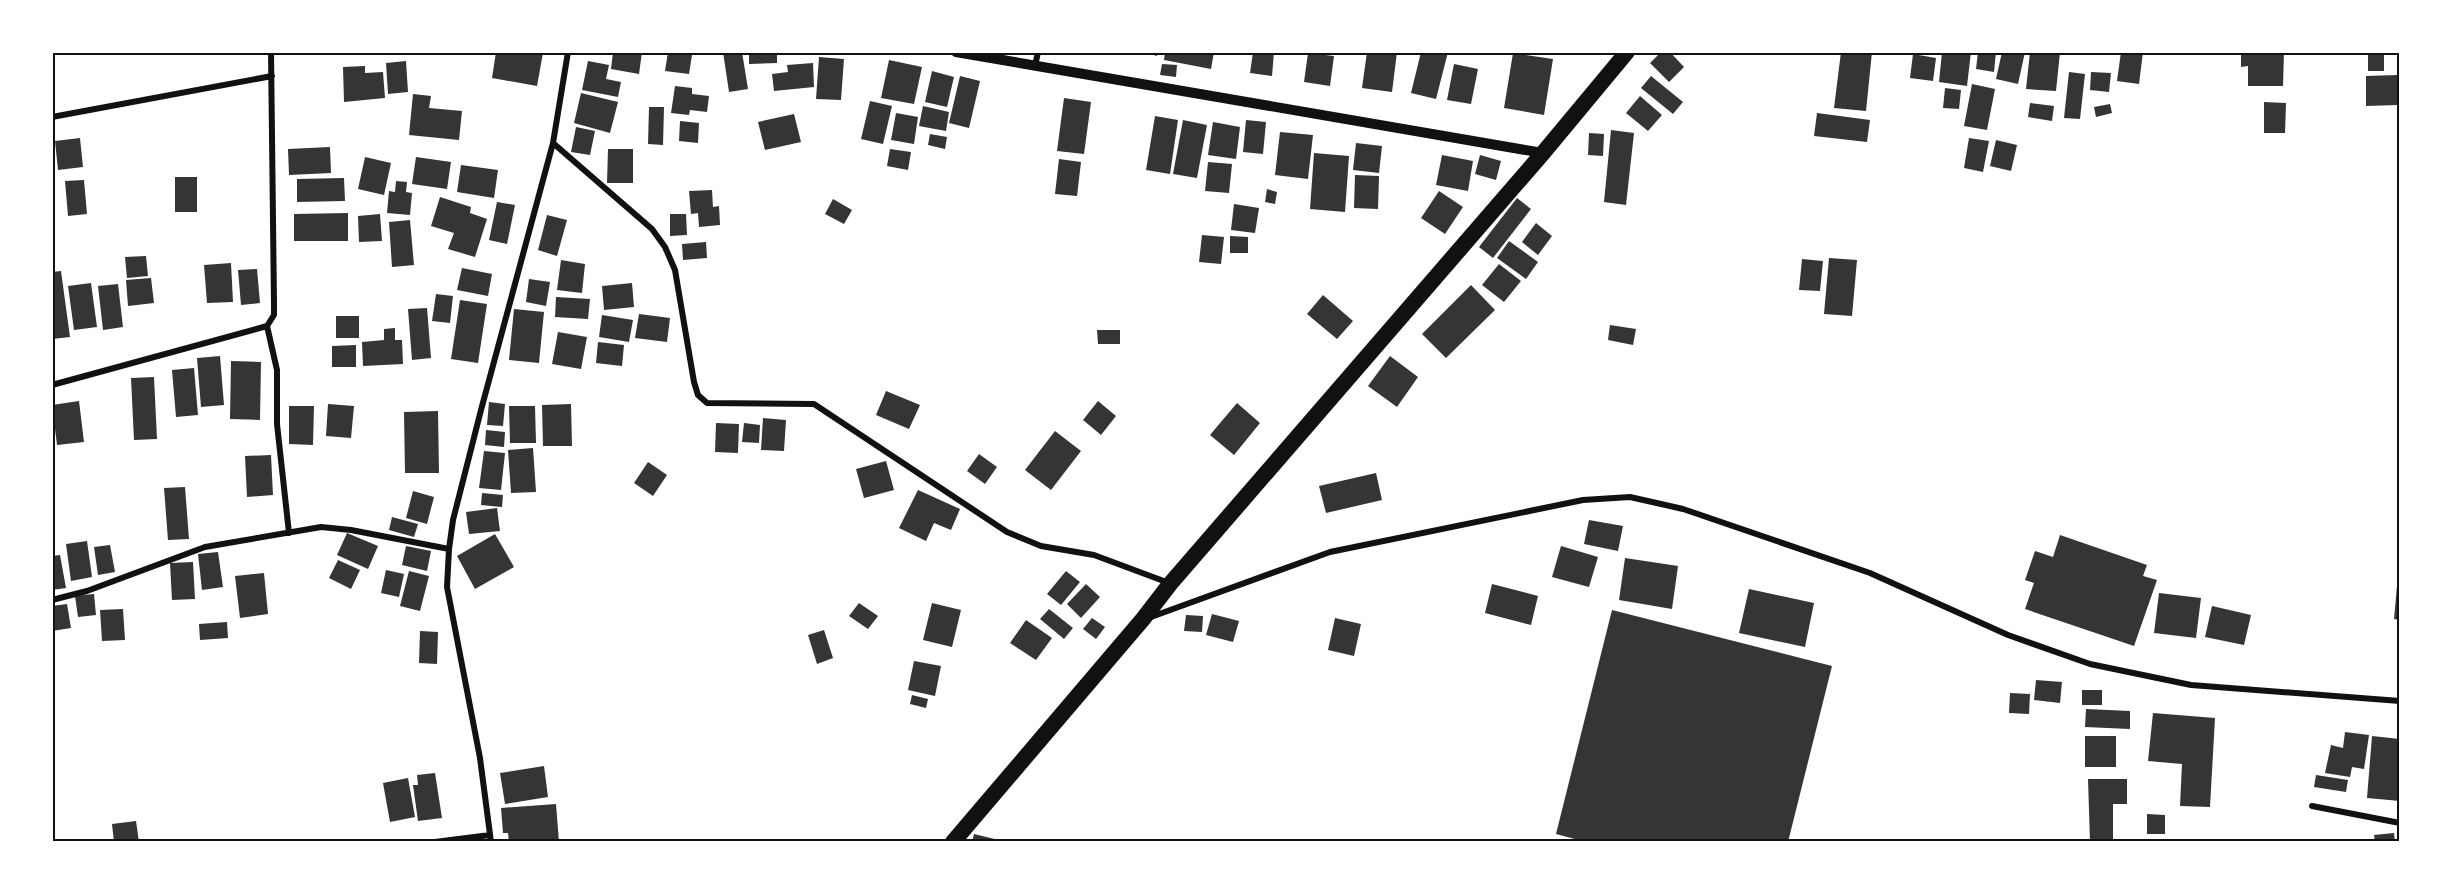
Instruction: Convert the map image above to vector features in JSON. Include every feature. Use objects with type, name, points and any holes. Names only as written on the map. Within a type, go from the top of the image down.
[{"type":"highway","points":[[953,842],[1143,620],[1170,584],[1543,153],[1627,52]]},
{"type":"street","points":[[52,385],[267,326],[274,315],[271,52]]},
{"type":"street","points":[[435,842],[491,838],[480,758],[447,588],[449,549],[453,520],[481,410],[553,142],[568,52]]},
{"type":"street","points":[[956,52],[1543,153]]},
{"type":"street","points":[[1035,67],[1038,52]]},
{"type":"street","points":[[52,117],[272,75]]},
{"type":"street","points":[[553,142],[652,229],[665,247],[675,270],[694,382],[698,395],[707,403],[814,404],[1007,532],[1041,546],[1094,555],[1170,584]]},
{"type":"street","points":[[267,326],[277,370],[277,424],[289,533]]},
{"type":"street","points":[[1143,620],[1330,552],[1583,500],[1630,497],[1683,509],[1870,573],[2008,635],[2090,664],[2191,685],[2400,701]]},
{"type":"street","points":[[52,600],[87,591],[205,547],[333,527],[449,549]]},
{"type":"street","points":[[2312,806],[2400,823]]},
{"type":"building","points":[[496,52],[543,53],[537,86],[492,78]]},
{"type":"building","points":[[613,52],[642,52],[639,74],[611,69]]},
{"type":"building","points":[[668,52],[692,55],[689,74],[665,71]]},
{"type":"building","points":[[723,52],[742,52],[748,89],[729,92]]},
{"type":"building","points":[[749,52],[777,52],[777,63],[749,64]]},
{"type":"building","points":[[1142,52],[1157,52],[1157,56]]},
{"type":"building","points":[[1165,52],[1214,52],[1211,69],[1164,60]]},
{"type":"building","points":[[1253,52],[1274,52],[1272,76],[1250,73]]},
{"type":"building","points":[[1367,52],[1397,52],[1392,92],[1362,88]]},
{"type":"building","points":[[1421,52],[1448,52],[1436,99],[1411,93]]},
{"type":"building","points":[[1661,52],[1670,52],[1684,67],[1669,82],[1650,63]]},
{"type":"building","points":[[1841,52],[1872,52],[1866,111],[1834,108]]},
{"type":"building","points":[[1942,52],[1971,52],[1967,86],[1939,82]]},
{"type":"building","points":[[1978,52],[1996,52],[1994,72],[1976,69]]},
{"type":"building","points":[[2002,52],[2025,52],[2018,84],[1996,79]]},
{"type":"building","points":[[2030,52],[2060,52],[2056,91],[2026,89]]},
{"type":"building","points":[[2121,52],[2143,52],[2139,84],[2117,81]]},
{"type":"building","points":[[2241,52],[2284,52],[2283,86],[2248,86],[2248,66],[2241,67]]},
{"type":"building","points":[[2368,52],[2384,52],[2384,71],[2368,71]]},
{"type":"building","points":[[1308,53],[1334,56],[1330,86],[1304,82]]},
{"type":"building","points":[[1513,53],[1553,59],[1544,115],[1504,108]]},
{"type":"building","points":[[1913,54],[1936,58],[1933,81],[1910,78]]},
{"type":"building","points":[[819,57],[844,59],[841,100],[816,99]]},
{"type":"building","points":[[889,60],[922,67],[914,104],[881,98]]},
{"type":"building","points":[[406,61],[408,92],[388,94],[386,63]]},
{"type":"building","points":[[588,61],[609,65],[606,79],[621,82],[618,97],[582,90]]},
{"type":"building","points":[[813,63],[814,87],[774,91],[772,74],[788,72],[787,65]]},
{"type":"building","points":[[1162,64],[1177,65],[1176,77],[1160,75]]},
{"type":"building","points":[[1454,64],[1478,69],[1471,104],[1447,100]]},
{"type":"building","points":[[365,66],[365,73],[383,72],[385,98],[344,102],[343,67]]},
{"type":"building","points":[[932,71],[954,77],[947,107],[925,102]]},
{"type":"building","points":[[2069,72],[2085,74],[2080,119],[2064,118]]},
{"type":"building","points":[[2091,72],[2111,73],[2109,92],[2090,90]]},
{"type":"building","points":[[2397,75],[2398,105],[2366,106],[2366,76]]},
{"type":"building","points":[[960,76],[980,81],[969,128],[949,123]]},
{"type":"building","points":[[1651,76],[1683,102],[1673,114],[1641,88]]},
{"type":"building","points":[[1972,84],[1995,89],[1987,130],[1964,126]]},
{"type":"building","points":[[675,86],[692,88],[692,94],[709,96],[707,112],[690,110],[689,115],[671,113]]},
{"type":"building","points":[[1945,88],[1961,90],[1959,109],[1943,108]]},
{"type":"building","points":[[581,93],[618,102],[610,133],[574,123]]},
{"type":"building","points":[[413,94],[431,96],[429,108],[462,111],[459,140],[409,135]]},
{"type":"building","points":[[1640,96],[1662,115],[1648,131],[1626,113]]},
{"type":"building","points":[[1064,98],[1091,102],[1084,154],[1057,151]]},
{"type":"building","points":[[870,101],[892,106],[883,144],[861,139]]},
{"type":"building","points":[[2264,102],[2286,103],[2285,133],[2264,133]]},
{"type":"building","points":[[2030,103],[2054,106],[2052,121],[2028,117]]},
{"type":"building","points":[[2110,104],[2112,113],[2096,117],[2094,107]]},
{"type":"building","points":[[923,106],[949,112],[946,131],[919,126]]},
{"type":"building","points":[[649,107],[664,107],[663,145],[648,144]]},
{"type":"building","points":[[896,113],[918,117],[914,144],[891,140]]},
{"type":"building","points":[[1817,113],[1870,120],[1867,142],[1814,136]]},
{"type":"building","points":[[794,114],[801,142],[765,150],[758,122]]},
{"type":"building","points":[[1155,116],[1178,120],[1170,174],[1146,170]]},
{"type":"building","points":[[1183,120],[1207,125],[1197,178],[1173,174]]},
{"type":"building","points":[[1246,120],[1266,122],[1263,154],[1243,152]]},
{"type":"building","points":[[680,121],[699,123],[698,143],[679,141]]},
{"type":"building","points":[[1213,122],[1240,127],[1236,159],[1208,155]]},
{"type":"building","points":[[576,127],[595,131],[590,155],[571,152]]},
{"type":"building","points":[[1611,130],[1634,133],[1626,205],[1604,202]]},
{"type":"building","points":[[1280,132],[1313,135],[1308,179],[1275,175]]},
{"type":"building","points":[[1589,133],[1604,134],[1603,156],[1588,155]]},
{"type":"building","points":[[930,134],[947,137],[945,149],[928,145]]},
{"type":"building","points":[[80,138],[83,167],[58,170],[55,141]]},
{"type":"building","points":[[1969,138],[1989,141],[1983,172],[1964,168]]},
{"type":"building","points":[[1996,140],[2017,145],[2011,171],[1990,166]]},
{"type":"building","points":[[1356,143],[1382,146],[1379,173],[1353,170]]},
{"type":"building","points":[[330,147],[331,173],[289,175],[288,149]]},
{"type":"building","points":[[608,149],[633,149],[633,183],[607,183]]},
{"type":"building","points":[[890,149],[911,152],[908,170],[887,166]]},
{"type":"building","points":[[1314,153],[1349,156],[1345,212],[1310,209]]},
{"type":"building","points":[[1442,155],[1473,161],[1468,191],[1436,185]]},
{"type":"building","points":[[1480,155],[1501,161],[1496,180],[1475,174]]},
{"type":"building","points":[[365,157],[391,163],[384,195],[358,189]]},
{"type":"building","points":[[416,157],[451,162],[447,189],[412,184]]},
{"type":"building","points":[[1059,159],[1081,162],[1077,196],[1055,194]]},
{"type":"building","points":[[1208,162],[1232,164],[1229,193],[1205,191]]},
{"type":"building","points":[[461,165],[498,170],[494,198],[457,192]]},
{"type":"building","points":[[1355,175],[1379,176],[1378,209],[1354,208]]},
{"type":"building","points":[[175,177],[197,177],[197,212],[175,212]]},
{"type":"building","points":[[344,178],[345,201],[297,202],[297,179]]},
{"type":"building","points":[[84,180],[87,214],[68,216],[65,181]]},
{"type":"building","points":[[396,181],[407,182],[406,192],[412,193],[410,215],[387,213],[389,191],[395,192]]},
{"type":"building","points":[[1267,189],[1277,192],[1275,204],[1265,202]]},
{"type":"building","points":[[712,190],[713,207],[719,206],[720,225],[699,227],[698,213],[691,214],[689,191]]},
{"type":"building","points":[[1439,191],[1463,207],[1445,234],[1421,218]]},
{"type":"building","points":[[440,197],[471,207],[470,213],[487,219],[475,257],[448,249],[454,233],[431,226]]},
{"type":"building","points":[[1517,198],[1531,209],[1493,258],[1479,247]]},
{"type":"building","points":[[833,199],[852,210],[844,224],[825,214]]},
{"type":"building","points":[[497,202],[515,205],[507,244],[489,240]]},
{"type":"building","points":[[1234,204],[1259,208],[1255,233],[1231,230]]},
{"type":"building","points":[[348,213],[348,241],[294,241],[294,214]]},
{"type":"building","points":[[380,214],[382,241],[359,242],[358,216]]},
{"type":"building","points":[[670,214],[686,214],[687,235],[670,236]]},
{"type":"building","points":[[547,215],[567,220],[557,256],[538,250]]},
{"type":"building","points":[[410,220],[414,265],[392,267],[389,222]]},
{"type":"building","points":[[1536,223],[1552,236],[1538,255],[1522,242]]},
{"type":"building","points":[[1202,235],[1224,237],[1221,264],[1199,262]]},
{"type":"building","points":[[1230,236],[1248,237],[1248,253],[1230,253]]},
{"type":"building","points":[[1509,241],[1538,262],[1526,279],[1497,258]]},
{"type":"building","points":[[706,242],[707,258],[683,260],[682,244]]},
{"type":"building","points":[[146,256],[148,276],[127,278],[125,257]]},
{"type":"building","points":[[1829,258],[1857,260],[1852,316],[1824,314]]},
{"type":"building","points":[[1802,259],[1823,261],[1820,291],[1799,290]]},
{"type":"building","points":[[561,260],[585,264],[582,293],[557,290]]},
{"type":"building","points":[[231,263],[233,302],[207,303],[204,265]]},
{"type":"building","points":[[1499,264],[1521,281],[1504,302],[1482,285]]},
{"type":"building","points":[[462,268],[492,274],[488,296],[457,290]]},
{"type":"building","points":[[257,269],[260,303],[241,305],[238,270]]},
{"type":"building","points":[[61,271],[70,337],[52,339],[52,272]]},
{"type":"building","points":[[151,278],[154,303],[128,306],[126,280]]},
{"type":"building","points":[[529,279],[550,282],[546,306],[526,302]]},
{"type":"building","points":[[91,283],[97,327],[74,330],[68,286]]},
{"type":"building","points":[[632,283],[634,307],[604,310],[602,286]]},
{"type":"building","points":[[118,284],[123,327],[103,330],[98,286]]},
{"type":"building","points":[[1471,285],[1495,310],[1446,358],[1422,334]]},
{"type":"building","points":[[436,294],[453,296],[450,323],[432,321]]},
{"type":"building","points":[[1323,295],[1353,321],[1337,339],[1307,314]]},
{"type":"building","points":[[556,297],[590,299],[588,319],[555,317]]},
{"type":"building","points":[[460,300],[487,304],[478,363],[451,359]]},
{"type":"building","points":[[427,308],[431,358],[412,360],[408,309]]},
{"type":"building","points":[[514,309],[544,312],[539,363],[509,360]]},
{"type":"building","points":[[639,314],[670,318],[667,342],[635,338]]},
{"type":"building","points":[[602,315],[633,320],[629,342],[599,337]]},
{"type":"building","points":[[336,316],[359,316],[359,338],[336,338]]},
{"type":"building","points":[[1610,325],[1636,329],[1633,345],[1608,340]]},
{"type":"building","points":[[395,328],[395,340],[402,340],[403,364],[363,366],[362,342],[384,340],[384,329]]},
{"type":"building","points":[[1097,330],[1120,330],[1120,344],[1098,344]]},
{"type":"building","points":[[558,332],[587,337],[581,369],[552,364]]},
{"type":"building","points":[[598,342],[624,345],[622,366],[596,363]]},
{"type":"building","points":[[356,345],[356,367],[332,367],[332,346]]},
{"type":"building","points":[[220,356],[224,405],[201,407],[197,358]]},
{"type":"building","points":[[1390,356],[1418,377],[1397,407],[1368,386]]},
{"type":"building","points":[[231,361],[261,362],[260,420],[230,419]]},
{"type":"building","points":[[194,368],[198,415],[176,417],[172,370]]},
{"type":"building","points":[[154,377],[157,439],[134,440],[131,378]]},
{"type":"building","points":[[886,391],[920,405],[909,429],[876,415]]},
{"type":"building","points":[[79,401],[84,442],[57,445],[52,405]]},
{"type":"building","points":[[1098,401],[1116,416],[1101,435],[1083,420]]},
{"type":"building","points":[[489,402],[505,404],[503,426],[487,425]]},
{"type":"building","points":[[1237,403],[1260,423],[1234,455],[1210,435]]},
{"type":"building","points":[[328,404],[354,406],[351,438],[326,436]]},
{"type":"building","points":[[571,404],[572,446],[543,446],[542,405]]},
{"type":"building","points":[[289,406],[314,406],[313,445],[289,444]]},
{"type":"building","points":[[509,406],[535,406],[536,443],[510,443]]},
{"type":"building","points":[[438,411],[439,473],[405,473],[404,412]]},
{"type":"building","points":[[763,418],[786,420],[784,451],[761,450]]},
{"type":"building","points":[[716,423],[739,424],[738,453],[715,452]]},
{"type":"building","points":[[744,423],[760,425],[759,443],[742,442]]},
{"type":"building","points":[[486,430],[505,432],[504,447],[485,445]]},
{"type":"building","points":[[1055,431],[1081,451],[1051,490],[1025,470]]},
{"type":"building","points":[[533,448],[536,492],[511,493],[508,450]]},
{"type":"building","points":[[484,451],[505,453],[501,490],[479,488]]},
{"type":"building","points":[[979,454],[997,467],[985,484],[967,471]]},
{"type":"building","points":[[271,455],[273,495],[247,497],[245,456]]},
{"type":"building","points":[[886,461],[894,490],[864,498],[856,469]]},
{"type":"building","points":[[648,462],[667,475],[653,496],[634,483]]},
{"type":"building","points":[[1376,473],[1382,500],[1326,513],[1319,486]]},
{"type":"building","points":[[185,487],[189,539],[168,540],[164,488]]},
{"type":"building","points":[[918,490],[960,509],[951,530],[934,523],[926,541],[899,528]]},
{"type":"building","points":[[413,491],[434,497],[427,524],[406,518]]},
{"type":"building","points":[[482,493],[503,495],[502,507],[481,505]]},
{"type":"building","points":[[497,508],[500,531],[469,534],[466,512]]},
{"type":"building","points":[[392,517],[418,524],[414,537],[389,530]]},
{"type":"building","points":[[1589,520],[1623,526],[1618,551],[1584,544]]},
{"type":"building","points":[[347,533],[378,546],[368,569],[337,555]]},
{"type":"building","points":[[495,534],[514,567],[475,589],[457,556]]},
{"type":"building","points":[[2060,535],[2147,565],[2143,576],[2157,580],[2134,646],[2025,609],[2034,583],[2025,580],[2035,551],[2053,557]]},
{"type":"building","points":[[87,541],[92,577],[71,581],[66,544]]},
{"type":"building","points":[[110,545],[115,572],[98,575],[94,547]]},
{"type":"building","points":[[406,546],[431,551],[427,571],[402,565]]},
{"type":"building","points":[[1561,546],[1598,557],[1589,587],[1552,577]]},
{"type":"building","points":[[218,552],[223,587],[202,590],[198,554]]},
{"type":"building","points":[[60,555],[66,588],[52,590],[52,556]]},
{"type":"building","points":[[1625,558],[1678,566],[1672,609],[1619,600]]},
{"type":"building","points":[[338,560],[360,570],[351,589],[329,578]]},
{"type":"building","points":[[193,562],[195,599],[172,600],[170,563]]},
{"type":"building","points":[[386,570],[404,574],[399,597],[381,593]]},
{"type":"building","points":[[409,571],[429,576],[420,611],[400,606]]},
{"type":"building","points":[[1066,571],[1080,582],[1061,605],[1047,594]]},
{"type":"building","points":[[264,573],[268,614],[240,618],[235,576]]},
{"type":"building","points":[[1086,584],[1100,597],[1081,618],[1067,604]]},
{"type":"building","points":[[1492,584],[1538,596],[1531,625],[1485,613]]},
{"type":"building","points":[[2397,586],[2400,586],[2400,620],[2394,619]]},
{"type":"building","points":[[1749,589],[1814,603],[1805,647],[1739,633]]},
{"type":"building","points":[[2159,593],[2201,598],[2196,638],[2154,633]]},
{"type":"building","points":[[94,594],[96,615],[78,617],[75,596]]},
{"type":"building","points":[[859,603],[878,616],[868,629],[849,616]]},
{"type":"building","points":[[932,603],[961,610],[952,647],[923,640]]},
{"type":"building","points":[[67,604],[71,628],[52,631],[52,606]]},
{"type":"building","points":[[2212,606],[2251,615],[2244,645],[2205,637]]},
{"type":"building","points":[[123,609],[125,640],[102,641],[100,610]]},
{"type":"building","points":[[1049,609],[1073,628],[1064,639],[1040,619]]},
{"type":"building","points":[[1612,610],[1832,666],[1788,842],[1586,842],[1556,834]]},
{"type":"building","points":[[1212,614],[1239,621],[1233,642],[1206,635]]},
{"type":"building","points":[[1186,615],[1203,616],[1202,632],[1184,631]]},
{"type":"building","points":[[1092,618],[1105,627],[1096,639],[1083,629]]},
{"type":"building","points":[[1335,618],[1361,624],[1354,656],[1328,650]]},
{"type":"building","points":[[1026,620],[1052,638],[1036,660],[1010,643]]},
{"type":"building","points":[[227,622],[228,638],[200,640],[199,624]]},
{"type":"building","points":[[824,630],[833,658],[817,664],[808,635]]},
{"type":"building","points":[[420,631],[438,632],[437,664],[419,663]]},
{"type":"building","points":[[914,661],[941,666],[935,696],[908,690]]},
{"type":"building","points":[[2036,680],[2062,682],[2060,703],[2034,700]]},
{"type":"building","points":[[2082,690],[2102,690],[2102,705],[2082,705]]},
{"type":"building","points":[[2010,693],[2030,694],[2029,714],[2009,713]]},
{"type":"building","points":[[912,695],[928,699],[926,708],[910,704]]},
{"type":"building","points":[[2086,709],[2130,711],[2130,729],[2085,727]]},
{"type":"building","points":[[2153,713],[2215,718],[2210,807],[2180,806],[2182,764],[2148,761]]},
{"type":"building","points":[[2345,732],[2369,735],[2364,769],[2352,767],[2350,777],[2325,773],[2331,745],[2343,748]]},
{"type":"building","points":[[2085,736],[2116,736],[2116,767],[2085,767]]},
{"type":"building","points":[[2372,736],[2400,739],[2400,801],[2367,798]]},
{"type":"building","points":[[544,766],[548,797],[505,804],[500,773]]},
{"type":"building","points":[[435,773],[442,818],[418,821],[413,785],[418,785],[417,775]]},
{"type":"building","points":[[2316,775],[2348,780],[2346,792],[2314,787]]},
{"type":"building","points":[[408,778],[415,817],[390,822],[383,783]]},
{"type":"building","points":[[2088,779],[2127,779],[2127,804],[2113,804],[2113,842],[2090,842]]},
{"type":"building","points":[[556,804],[559,842],[509,842],[508,833],[503,833],[501,808]]},
{"type":"building","points":[[2147,814],[2165,815],[2165,834],[2147,834]]},
{"type":"building","points":[[136,821],[139,842],[114,842],[112,824]]},
{"type":"building","points":[[2394,833],[2395,842],[2375,842],[2374,835]]},
{"type":"building","points":[[974,834],[1003,841],[1003,842],[972,842]]}]
